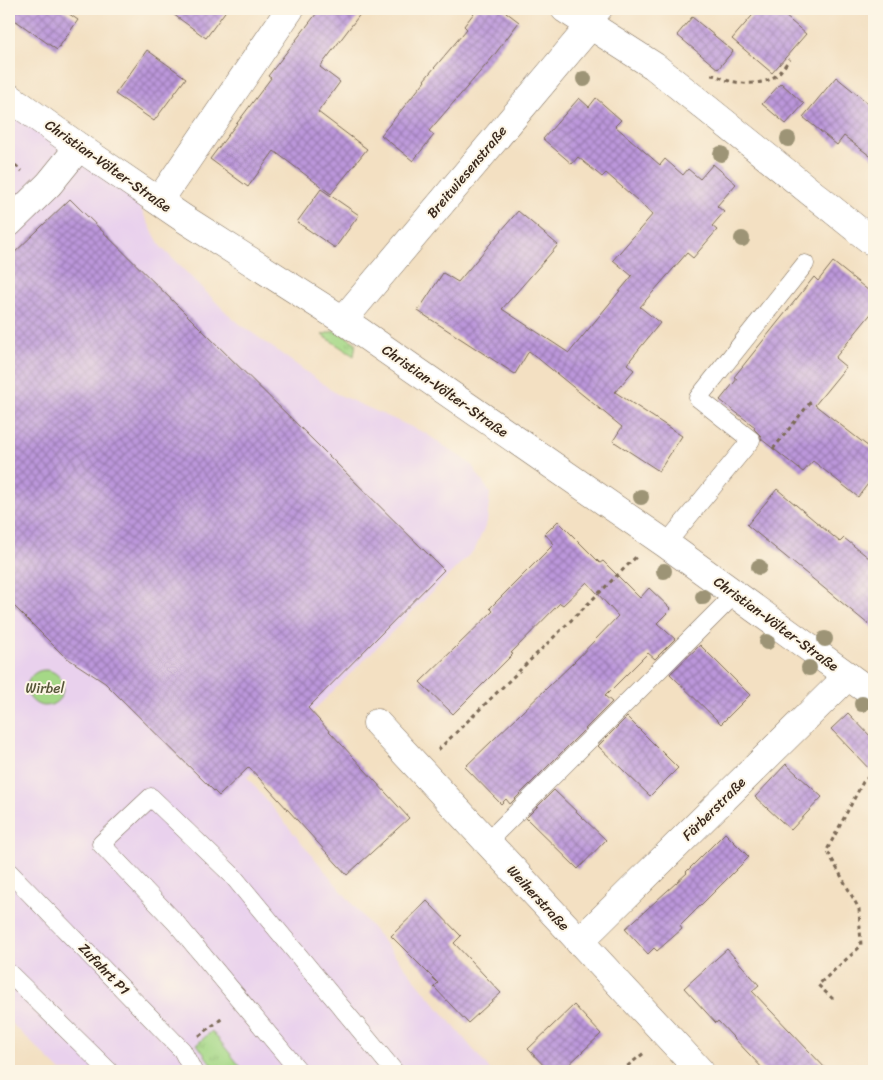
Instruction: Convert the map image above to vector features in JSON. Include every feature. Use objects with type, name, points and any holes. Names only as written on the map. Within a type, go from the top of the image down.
[{"type":"street","points":[[159,201],[290,9]]},
{"type":"street","points":[[565,9],[597,17],[654,66],[874,243]]},
{"type":"street","name":"Breitwiesenstraße","points":[[343,320],[597,17]]},
{"type":"street","name":"Christian-Völter-Straße","points":[[9,96],[79,147],[159,201],[343,320],[666,544],[874,695]]},
{"type":"street","points":[[9,223],[48,184],[79,147]]},
{"type":"street","name":"Färberstraße","points":[[579,942],[848,676]]},
{"type":"street","name":"Weiherstraße","points":[[377,723],[700,1071]]},
{"type":"lane","points":[[666,544],[751,440],[698,398],[805,264]]},
{"type":"lane","points":[[487,842],[734,594]]},
{"type":"lane","points":[[299,1071],[176,923],[101,844],[151,797],[232,875],[394,1071]]},
{"type":"lane","name":"Zufahrt P1","points":[[9,872],[182,1050],[194,1071]]},
{"type":"lane","points":[[9,973],[109,1071]]},
{"type":"path","points":[[715,75],[722,79],[746,84],[762,81],[774,78],[790,59]]},
{"type":"path","points":[[419,769],[636,557]]},
{"type":"path","points":[[833,999],[818,985],[861,946],[860,909],[827,850],[863,782],[874,772]]},
{"type":"shaded area","points":[[9,108],[129,187],[161,247],[233,319],[337,394],[425,433],[471,464],[490,493],[487,522],[475,549],[247,777],[491,1071],[61,1071],[9,1021]]},
{"type":"green space","points":[[336,330],[356,343],[354,356],[322,335]]},
{"type":"green space","name":"Wirbel","points":[[45,670],[52,671],[58,675],[62,681],[62,695],[58,701],[52,705],[45,706],[38,705],[32,701],[28,695],[27,688],[28,681],[32,675],[38,671]]},
{"type":"green space","points":[[212,1031],[244,1071],[216,1071],[197,1044]]},
{"type":"building","points":[[9,9],[62,9],[78,20],[57,50],[9,16]]},
{"type":"building","points":[[166,9],[227,9],[206,38]]},
{"type":"building","points":[[320,9],[364,9],[320,67],[340,82],[318,112],[367,149],[331,194],[274,151],[248,187],[210,159],[271,78],[268,76]]},
{"type":"building","points":[[477,9],[502,9],[519,22],[492,58],[429,131],[434,135],[413,161],[381,135],[467,29],[464,26]]},
{"type":"building","points":[[758,9],[777,9],[806,34],[772,73],[732,39]]},
{"type":"building","points":[[692,17],[733,51],[718,69],[677,35]]},
{"type":"building","points":[[147,50],[186,78],[154,121],[115,94]]},
{"type":"building","points":[[836,77],[874,108],[874,159],[844,136],[837,145],[803,117]]},
{"type":"building","points":[[781,83],[804,104],[786,124],[762,104]]},
{"type":"building","points":[[579,98],[589,107],[596,98],[621,120],[615,126],[660,165],[665,159],[683,175],[688,169],[700,179],[713,164],[736,184],[717,206],[724,212],[712,226],[717,230],[693,258],[687,253],[640,307],[660,323],[627,364],[634,370],[615,392],[682,436],[659,471],[613,441],[622,427],[529,351],[515,374],[418,311],[443,273],[458,282],[518,211],[558,245],[502,309],[569,353],[632,276],[613,260],[653,214],[606,173],[602,177],[578,157],[572,164],[543,139]]},
{"type":"building","points":[[321,189],[359,215],[335,248],[297,222]]},
{"type":"building","points":[[70,199],[444,570],[308,708],[409,818],[347,875],[249,767],[219,796],[105,683],[64,656],[9,601],[9,258]]},
{"type":"building","points":[[833,262],[874,295],[874,310],[835,358],[846,367],[815,405],[874,451],[874,476],[858,497],[813,461],[803,472],[761,439],[761,436],[754,429],[755,427],[720,400],[737,379],[734,377],[814,277],[818,281]]},
{"type":"building","points":[[777,489],[840,542],[844,538],[874,562],[874,629],[747,525]]},
{"type":"building","points":[[558,521],[600,563],[603,561],[640,598],[649,588],[671,609],[657,623],[675,639],[655,659],[648,653],[605,696],[612,702],[510,804],[506,799],[501,804],[465,767],[574,662],[618,616],[587,582],[563,605],[560,603],[511,653],[513,654],[453,714],[420,682],[493,611],[490,608],[554,544],[545,534]]},
{"type":"building","points":[[700,645],[750,695],[721,724],[670,674]]},
{"type":"building","points":[[848,713],[874,740],[874,774],[831,729]]},
{"type":"building","points":[[627,717],[678,768],[650,796],[598,746]]},
{"type":"building","points":[[786,764],[822,797],[791,830],[755,797]]},
{"type":"building","points":[[554,790],[606,840],[578,869],[526,818]]},
{"type":"building","points":[[725,833],[749,857],[680,926],[682,929],[657,951],[654,948],[648,954],[625,929],[687,873]]},
{"type":"building","points":[[427,901],[461,936],[454,943],[501,993],[468,1023],[434,987],[438,983],[391,936]]},
{"type":"building","points":[[727,949],[759,985],[752,991],[828,1071],[765,1071],[718,1021],[716,1023],[684,988]]},
{"type":"building","points":[[574,1005],[601,1034],[562,1071],[549,1071],[528,1049]]}]
